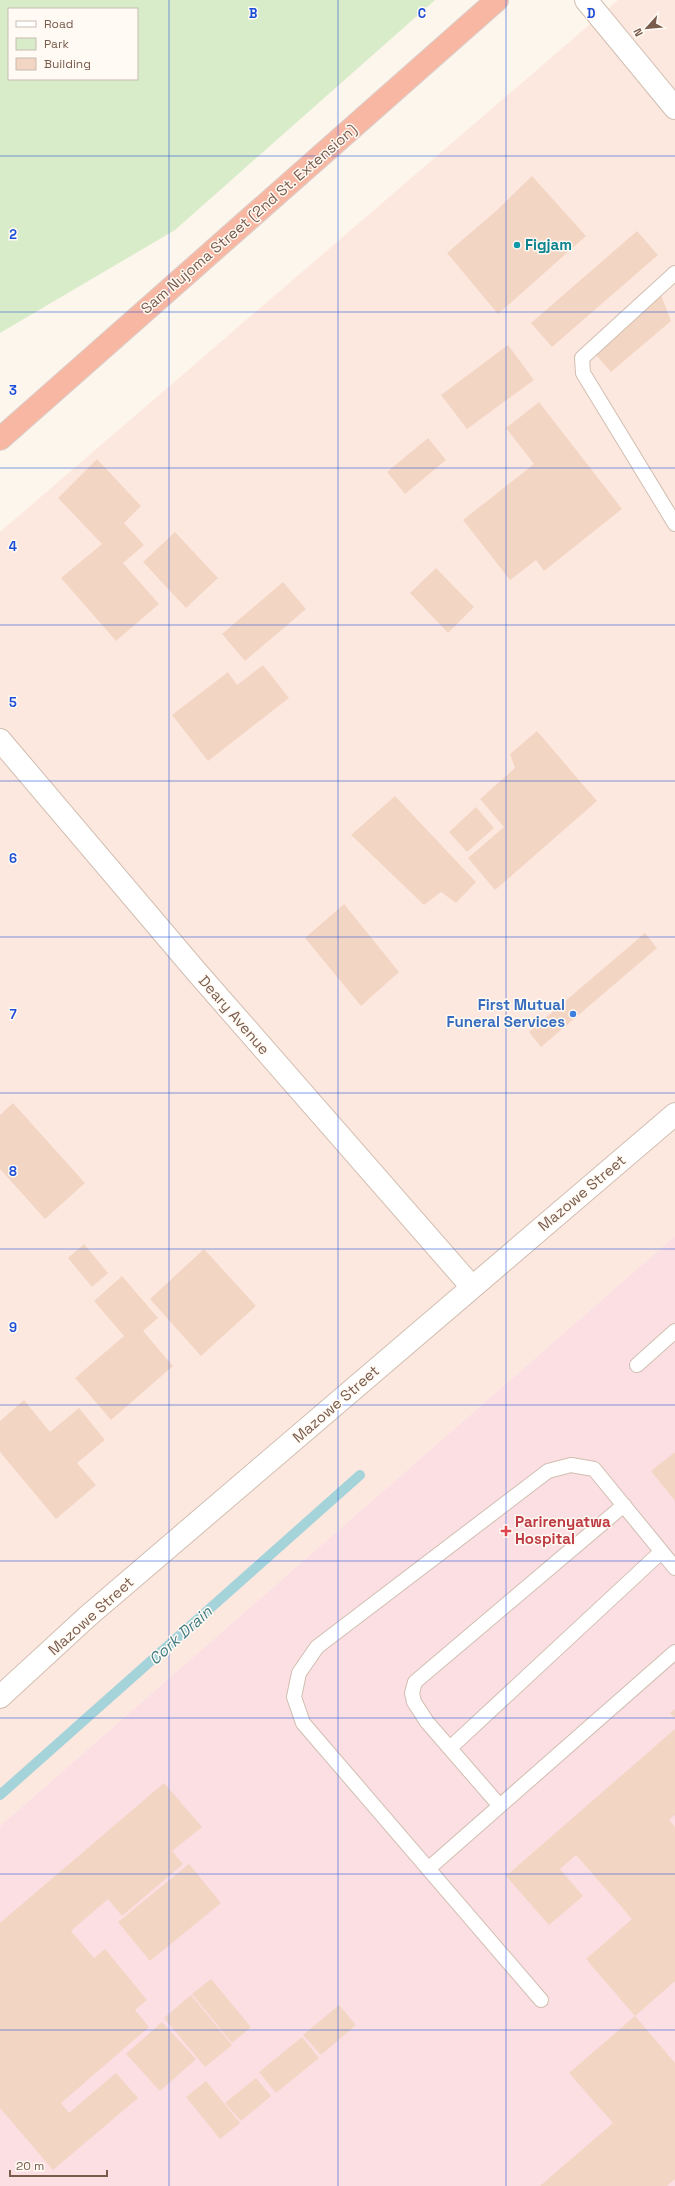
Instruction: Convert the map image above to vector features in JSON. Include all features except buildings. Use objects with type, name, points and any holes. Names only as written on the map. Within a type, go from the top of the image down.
[{"type":"highway","name":"Sam Nujoma Street (2nd St. Extension)","points":[[0,439],[497,0]]},
{"type":"street","points":[[586,0],[675,108]]},
{"type":"street","name":"Deary Avenue","points":[[0,740],[205,981],[472,1287]]},
{"type":"street","name":"Mazowe Street","points":[[0,1697],[88,1616],[675,1114]]},
{"type":"lane","points":[[675,273],[582,358],[583,373],[675,524]]},
{"type":"lane","points":[[637,1365],[675,1331]]},
{"type":"lane","points":[[541,2000],[302,1723],[294,1697],[299,1673],[317,1647],[548,1471],[571,1465],[594,1469],[675,1568]]},
{"type":"lane","points":[[499,1805],[428,1722],[414,1702],[412,1693],[415,1682],[624,1505]]},
{"type":"lane","points":[[450,1748],[662,1552]]},
{"type":"lane","points":[[428,1869],[499,1805],[675,1652]]},
{"type":"shaded area","points":[[618,0],[675,0],[675,1236],[0,1826],[0,532]]},
{"type":"shaded area","name":"Parirenyatwa Hospital","points":[[675,1236],[675,2186],[0,2186],[0,1826]]},
{"type":"green space","points":[[0,0],[435,0],[175,230],[0,333]]},
{"type":"waterway","name":"Cork Drain","points":[[0,1795],[360,1475]]},
{"type":"place","name":"Figjam","points":[[517,245]]},
{"type":"place","name":"First Mutual Funeral Services","points":[[573,1014]]},
{"type":"place","name":"Parirenyatwa Hospital","points":[[506,1531]]}]
